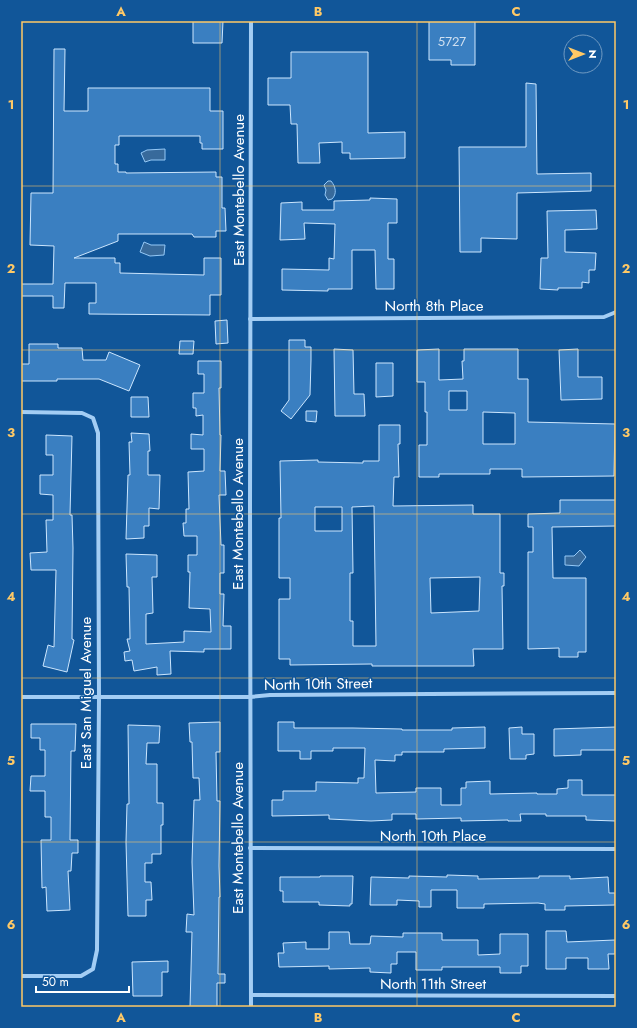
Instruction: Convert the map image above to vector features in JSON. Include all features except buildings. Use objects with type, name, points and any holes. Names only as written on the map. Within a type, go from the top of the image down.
[{"type":"street","name":"East Montebello Avenue","points":[[251,21],[251,1007]]},
{"type":"street","name":"North 8th Place","points":[[250,319],[604,317],[616,312]]},
{"type":"street","name":"East San Miguel Avenue","points":[[21,412],[82,414],[93,418],[98,433],[99,698],[97,950],[93,969],[81,976],[21,976]]},
{"type":"street","name":"North 10th Street","points":[[21,697],[250,698],[270,695],[616,693]]},
{"type":"street","name":"North 10th Place","points":[[250,848],[616,849]]},
{"type":"street","name":"North 11th Street","points":[[251,995],[616,996]]},
{"type":"water","points":[[165,149],[165,160],[151,160],[145,162],[141,153],[147,150]]},
{"type":"water","points":[[328,181],[331,181],[334,186],[335,195],[332,199],[328,200],[325,195],[326,190],[324,185]]},
{"type":"water","points":[[144,242],[151,245],[165,245],[164,255],[150,256],[140,252]]},
{"type":"water","points":[[580,550],[586,557],[579,566],[565,565],[565,556],[574,556]]}]
